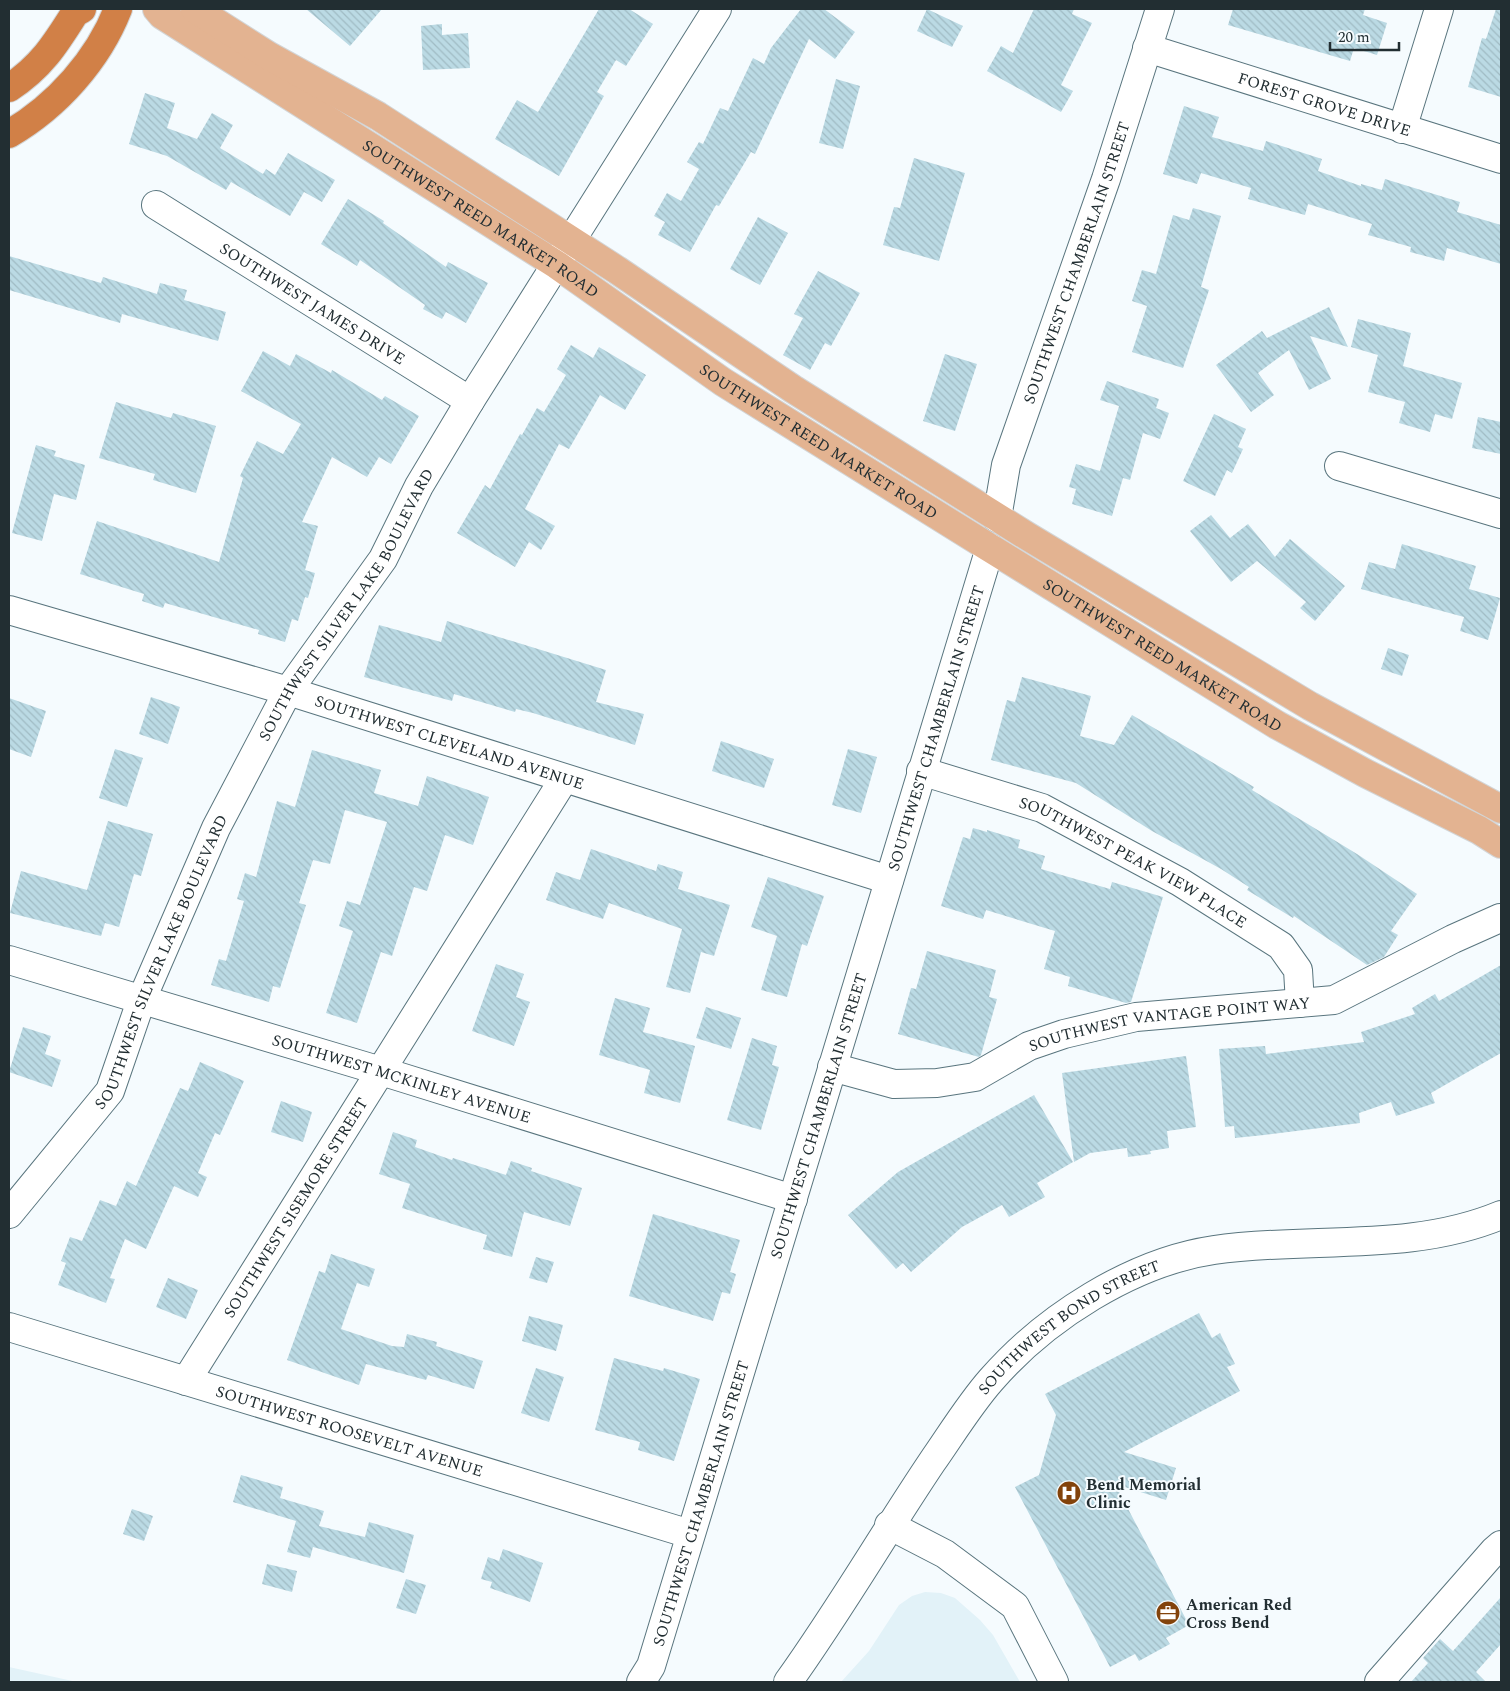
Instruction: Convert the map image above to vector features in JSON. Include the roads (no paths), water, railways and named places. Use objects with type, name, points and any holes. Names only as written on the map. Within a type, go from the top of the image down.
[{"type":"highway","points":[[9,88],[29,75],[48,55],[75,13],[82,9]]},
{"type":"highway","points":[[9,134],[38,115],[75,79],[109,33],[118,9]]},
{"type":"main road","name":"SOUTHWEST REED MARKET ROAD","points":[[157,9],[171,20],[389,161],[557,265],[723,382],[990,548],[1277,725],[1365,773],[1479,830],[1501,844]]},
{"type":"main road","name":"SOUTHWEST REED MARKET ROAD","points":[[195,9],[269,56],[378,116],[571,240],[793,389],[997,518],[1310,706],[1501,809]]},
{"type":"street","name":"SOUTHWEST SILVER LAKE BOULEVARD","points":[[9,1214],[110,1091],[141,1001],[216,828],[288,691],[384,559],[419,486],[470,401],[717,9]]},
{"type":"street","name":"SOUTHWEST CHAMBERLAIN STREET","points":[[997,518],[1006,465],[1106,179],[1160,9]]},
{"type":"street","points":[[1402,129],[1439,9]]},
{"type":"street","name":"FOREST GROVE DRIVE","points":[[1147,48],[1501,160]]},
{"type":"street","name":"SOUTHWEST JAMES DRIVE","points":[[156,205],[470,401]]},
{"type":"street","points":[[1339,466],[1501,514]]},
{"type":"street","name":"SOUTHWEST CHAMBERLAIN STREET","points":[[641,1682],[651,1666],[990,548]]},
{"type":"street","name":"SOUTHWEST CLEVELAND AVENUE","points":[[9,610],[288,691],[889,880]]},
{"type":"street","name":"SOUTHWEST PEAK VIEW PLACE","points":[[921,771],[1042,808],[1180,882],[1281,946],[1298,970],[1300,1003]]},
{"type":"street","name":"SOUTHWEST SISEMORE STREET","points":[[186,1381],[564,779]]},
{"type":"street","name":"SOUTHWEST VANTAGE POINT WAY","points":[[832,1067],[894,1084],[937,1083],[975,1077],[1030,1046],[1064,1034],[1136,1017],[1334,1000],[1453,939],[1500,918]]},
{"type":"street","name":"SOUTHWEST MCKINLEY AVENUE","points":[[9,960],[141,1001],[381,1071],[793,1199]]},
{"type":"street","name":"SOUTHWEST BOND STREET","points":[[788,1682],[823,1633],[889,1526],[959,1423],[991,1380],[1039,1334],[1084,1301],[1124,1278],[1164,1263],[1213,1250],[1412,1238],[1455,1231],[1501,1215]]},
{"type":"street","name":"SOUTHWEST ROOSEVELT AVENUE","points":[[9,1327],[690,1534]]},
{"type":"street","points":[[889,1526],[945,1554],[1015,1606],[1054,1682]]},
{"type":"street","points":[[1380,1682],[1402,1654],[1501,1545]]},
{"type":"place","name":"Bend Memorial Clinic","points":[[1069,1493]]},
{"type":"place","name":"American Red Cross Bend","points":[[1168,1613]]}]
